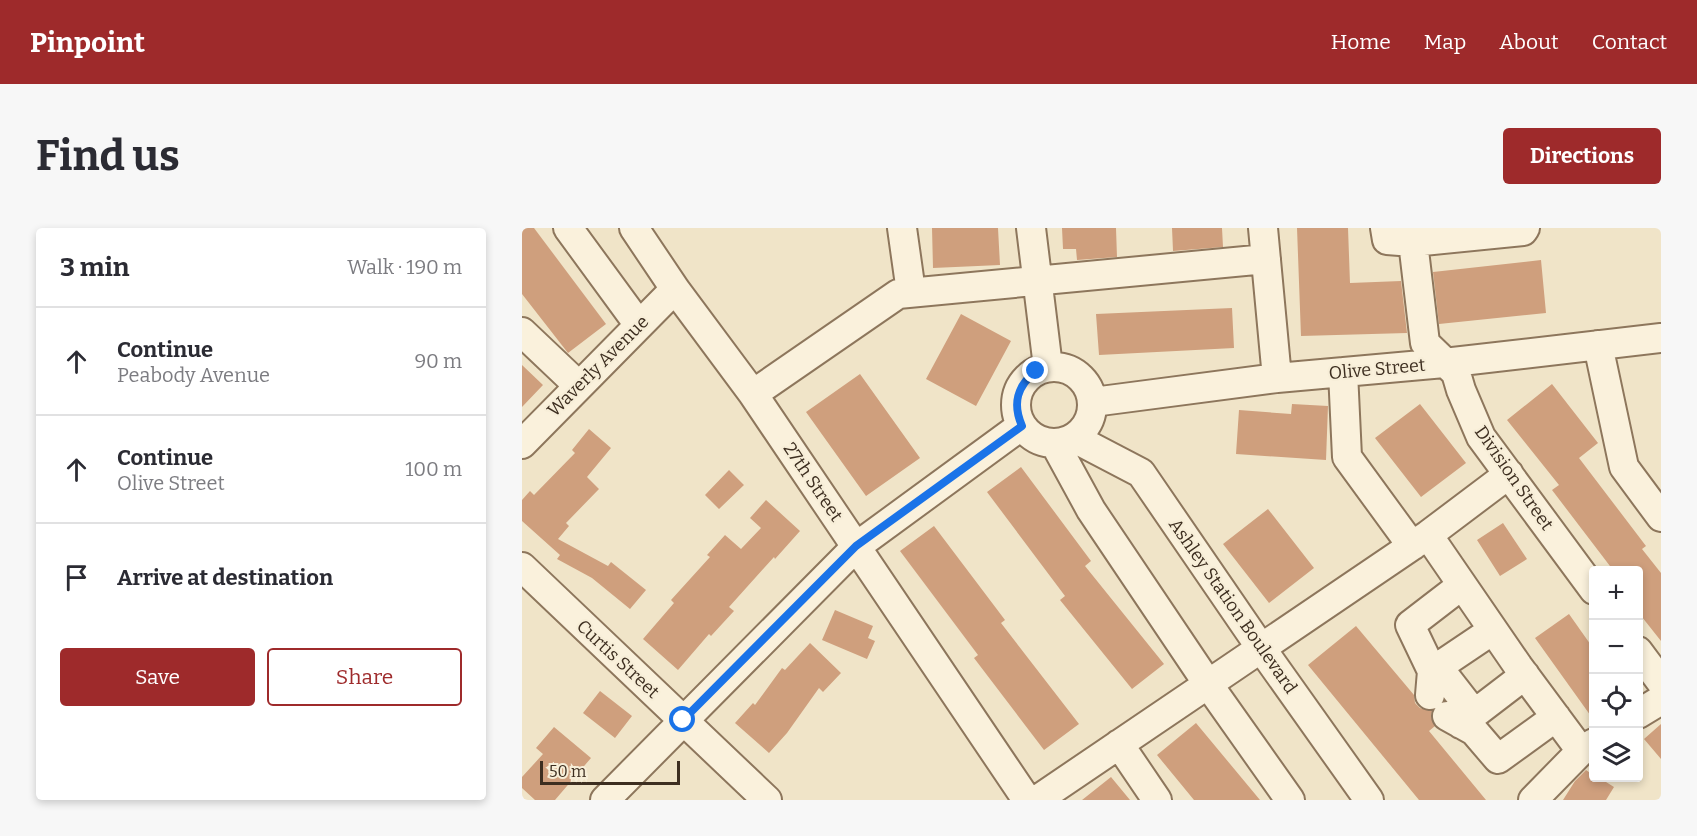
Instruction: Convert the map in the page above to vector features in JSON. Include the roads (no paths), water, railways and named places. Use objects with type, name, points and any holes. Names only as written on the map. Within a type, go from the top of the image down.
[{"type":"street","points":[[568,228],[639,325]]},
{"type":"street","name":"27th Street","points":[[634,228],[675,289],[753,394],[1027,800]]},
{"type":"street","points":[[903,228],[911,292]]},
{"type":"street","points":[[1031,228],[1048,367]]},
{"type":"street","points":[[1263,228],[1277,378]]},
{"type":"street","points":[[1385,228],[1387,240],[1413,242],[1523,231],[1525,228]]},
{"type":"street","name":"Division Street","points":[[1413,242],[1425,343],[1456,373],[1481,437],[1589,584]]},
{"type":"street","points":[[753,394],[898,294],[1266,259]]},
{"type":"street","name":"Waverly Avenue","points":[[522,444],[675,289]]},
{"type":"street","points":[[522,332],[579,386]]},
{"type":"street","name":"Olive Street","points":[[1093,402],[1277,378],[1444,363],[1661,338]]},
{"type":"street","points":[[1598,345],[1624,467],[1661,517]]},
{"type":"street","points":[[1048,367],[1060,367],[1072,371],[1083,379],[1090,390],[1093,402],[1089,423],[1083,432],[1065,441],[1036,439],[1022,426],[1016,414],[1019,389],[1036,371],[1048,367]]},
{"type":"street","points":[[1343,372],[1347,457],[1462,585],[1556,717],[1587,747],[1533,800]]},
{"type":"street","points":[[605,800],[856,546],[1022,426]]},
{"type":"street","points":[[1065,441],[1091,510],[1208,684],[1290,800]]},
{"type":"street","name":"Ashley Station Boulevard","points":[[1065,441],[1141,473],[1369,800]]},
{"type":"street","points":[[1037,800],[1420,540],[1509,474]]},
{"type":"street","name":"Curtis Street","points":[[522,567],[767,800]]},
{"type":"street","points":[[1462,585],[1410,625],[1443,702],[1474,731],[1498,759],[1556,717]]},
{"type":"street","points":[[1443,702],[1493,630]]},
{"type":"street","points":[[1643,658],[1661,682]]},
{"type":"street","points":[[1443,702],[1524,675]]},
{"type":"street","points":[[1643,711],[1661,700]]},
{"type":"street","points":[[1119,744],[1157,800]]}]
